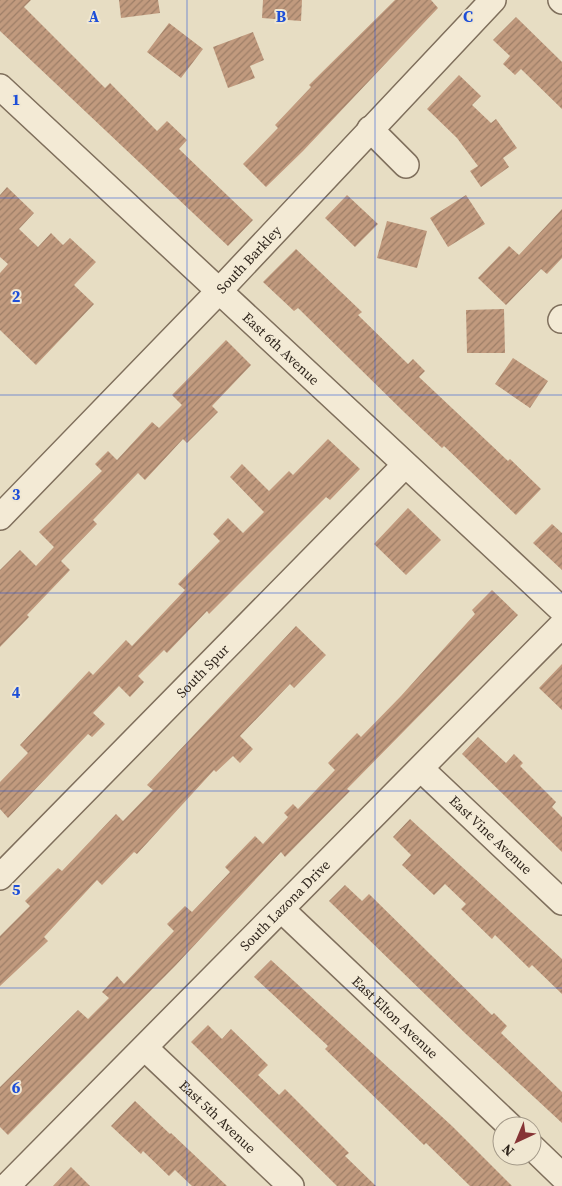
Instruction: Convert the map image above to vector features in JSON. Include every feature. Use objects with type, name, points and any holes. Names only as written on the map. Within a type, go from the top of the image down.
[{"type":"street","name":"South Barkley","points":[[0,517],[219,290],[493,0]]},
{"type":"street","name":"East 6th Avenue","points":[[0,87],[562,610]]},
{"type":"street","points":[[370,129],[406,165]]},
{"type":"street","name":"South Spur","points":[[0,877],[405,465]]},
{"type":"street","name":"South Lazona Drive","points":[[7,1186],[562,625]]},
{"type":"street","name":"East Vine Avenue","points":[[421,769],[562,902]]},
{"type":"street","name":"East Elton Avenue","points":[[282,910],[499,1116]]},
{"type":"street","name":"East 5th Avenue","points":[[145,1048],[291,1186]]},
{"type":"street","points":[[542,1157],[562,1176]]},
{"type":"building","points":[[0,0],[31,0],[24,7],[105,88],[110,83],[157,131],[167,121],[187,140],[179,149],[253,220],[228,246],[0,31]]},
{"type":"building","points":[[119,0],[158,0],[160,13],[121,18]]},
{"type":"building","points":[[263,0],[302,0],[301,21],[262,18]]},
{"type":"building","points":[[395,0],[431,0],[438,8],[303,151],[266,187],[243,164],[278,128],[275,125],[311,87],[309,85]]},
{"type":"building","points":[[516,17],[562,62],[562,109],[521,69],[515,75],[503,64],[510,56],[493,40]]},
{"type":"building","points":[[169,23],[203,49],[181,78],[147,52]]},
{"type":"building","points":[[253,32],[264,60],[250,66],[255,78],[228,88],[213,47]]},
{"type":"building","points":[[459,75],[481,96],[472,105],[491,123],[496,119],[517,148],[503,158],[509,167],[481,187],[470,171],[478,166],[457,138],[427,109]]},
{"type":"building","points":[[7,187],[34,213],[19,229],[38,247],[51,233],[63,245],[70,238],[96,262],[74,285],[94,304],[36,365],[0,330],[0,273],[8,264],[0,257],[0,195]]},
{"type":"building","points":[[347,195],[378,224],[355,247],[325,218]]},
{"type":"building","points":[[466,195],[485,224],[448,247],[430,218]]},
{"type":"building","points":[[562,209],[562,258],[547,274],[541,269],[506,305],[478,278],[509,246],[519,255]]},
{"type":"building","points":[[387,221],[427,231],[417,268],[377,258]]},
{"type":"building","points":[[296,249],[362,312],[358,315],[408,364],[413,359],[425,371],[419,377],[508,461],[510,459],[541,489],[516,515],[444,446],[442,448],[404,412],[298,308],[294,311],[263,282]]},
{"type":"building","points":[[504,309],[505,353],[467,353],[466,310]]},
{"type":"building","points":[[226,340],[251,365],[212,406],[218,412],[187,443],[183,439],[145,480],[138,473],[93,520],[97,524],[61,561],[70,570],[27,615],[29,617],[0,647],[0,570],[20,550],[36,566],[54,547],[39,532],[102,471],[95,464],[108,451],[117,460],[152,422],[159,428],[182,405],[172,395]]},
{"type":"building","points":[[513,358],[548,381],[530,408],[495,384]]},
{"type":"building","points":[[328,439],[360,469],[330,500],[326,497],[209,614],[207,611],[167,653],[164,650],[138,676],[144,682],[130,697],[119,686],[93,713],[105,724],[92,737],[88,734],[8,818],[0,809],[0,782],[28,753],[20,745],[89,671],[93,675],[126,640],[132,646],[185,590],[178,584],[220,541],[213,534],[228,518],[243,533],[264,512],[230,477],[242,464],[269,491],[289,471],[293,475]]},
{"type":"building","points":[[408,508],[441,540],[406,575],[374,544]]},
{"type":"building","points":[[552,524],[562,533],[562,570],[533,543]]},
{"type":"building","points":[[492,590],[518,615],[347,789],[350,791],[285,857],[281,852],[176,965],[8,1135],[0,1127],[0,1087],[78,1010],[88,1019],[109,998],[102,992],[117,976],[124,984],[174,931],[167,924],[185,906],[192,912],[230,872],[225,867],[255,836],[263,844],[288,817],[284,813],[293,804],[298,809],[335,770],[328,763],[357,733],[361,737],[401,696],[475,614],[472,610]]},
{"type":"building","points":[[296,626],[326,655],[294,688],[290,684],[240,736],[253,749],[240,763],[233,756],[216,772],[214,770],[137,854],[134,852],[102,885],[97,880],[44,937],[48,941],[0,986],[0,936],[30,906],[25,901],[58,868],[62,871],[116,814],[123,821],[153,790],[147,785]]},
{"type":"building","points":[[562,664],[562,710],[539,688]]},
{"type":"building","points":[[478,737],[506,763],[514,754],[523,763],[520,766],[556,802],[552,807],[562,817],[562,852],[462,754]]},
{"type":"building","points":[[410,819],[562,959],[562,994],[532,965],[529,968],[495,935],[492,939],[461,909],[466,904],[445,884],[434,895],[402,865],[411,855],[393,837]]},
{"type":"building","points":[[345,885],[362,901],[369,894],[492,1015],[494,1013],[507,1026],[501,1033],[562,1092],[562,1123],[466,1034],[329,901]]},
{"type":"building","points":[[271,960],[452,1126],[512,1186],[470,1186],[426,1143],[424,1145],[325,1049],[328,1046],[254,977]]},
{"type":"building","points":[[208,1025],[222,1039],[231,1029],[268,1065],[258,1075],[279,1095],[285,1089],[349,1153],[345,1156],[376,1186],[337,1186],[191,1042]]},
{"type":"building","points":[[135,1101],[227,1186],[192,1186],[175,1170],[169,1176],[143,1151],[141,1154],[111,1126]]},
{"type":"building","points":[[71,1167],[90,1186],[53,1186]]}]
